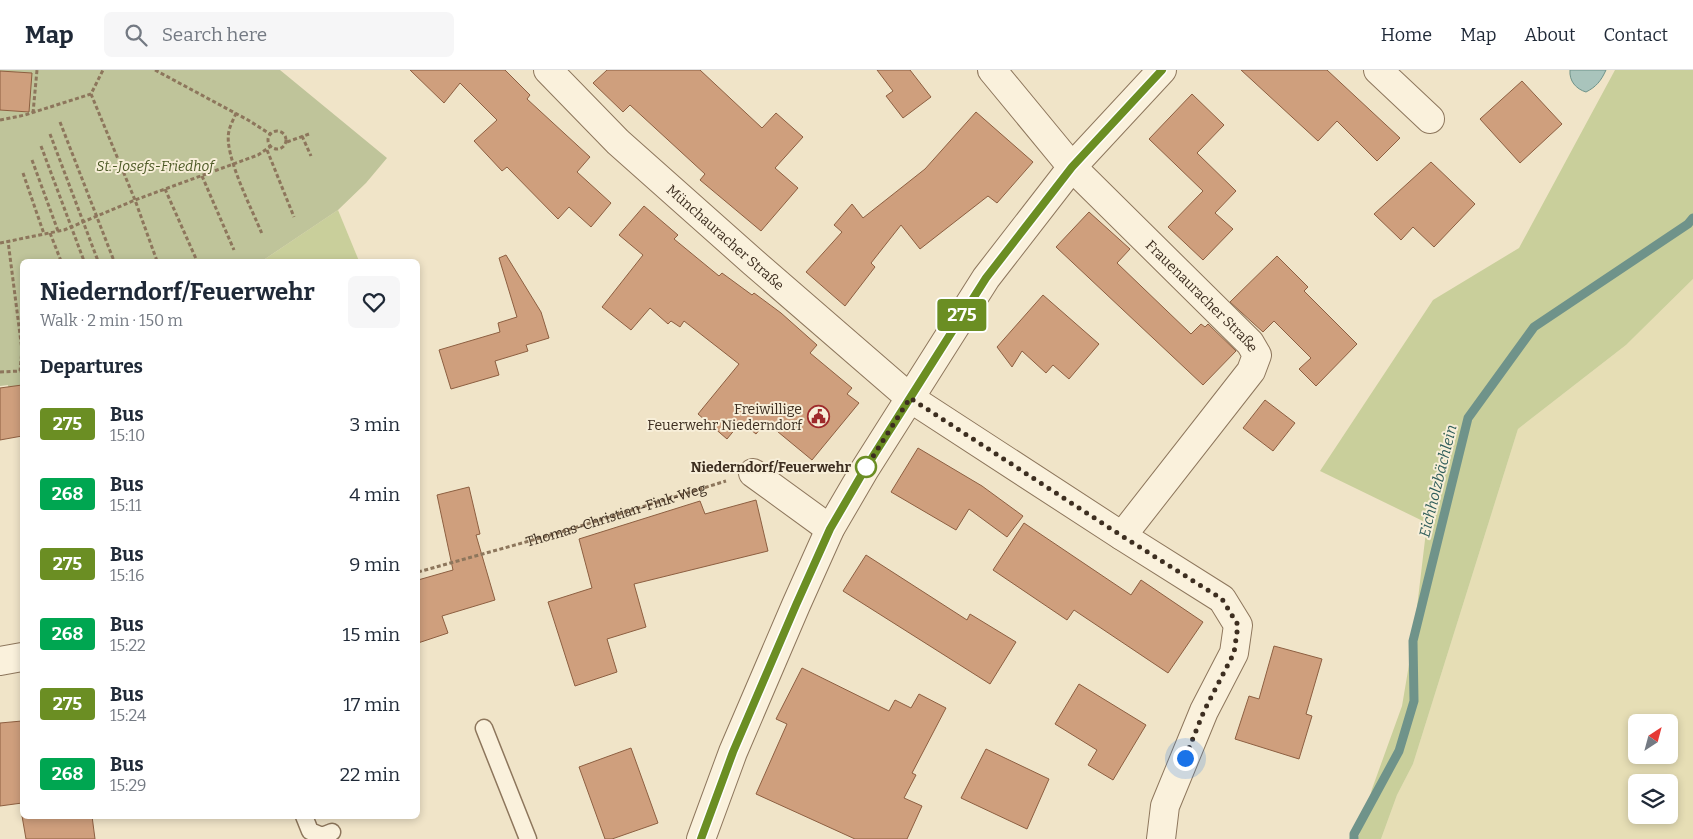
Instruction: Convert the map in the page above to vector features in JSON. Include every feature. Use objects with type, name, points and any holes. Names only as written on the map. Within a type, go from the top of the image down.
[{"type":"street","name":"Münchauracher Straße","points":[[548,70],[618,142],[910,398],[1222,599],[1238,625],[1234,653],[1204,711],[1165,806],[1161,839]]},
{"type":"street","name":"Frauenauracher Straße","points":[[992,70],[1072,167],[1250,343],[1257,355],[1251,371],[1122,536]]},
{"type":"street","points":[[701,839],[733,752],[830,529],[986,278],[1072,167],[1162,70]]},
{"type":"street","points":[[1378,70],[1430,119]]},
{"type":"street","points":[[753,473],[830,529]]},
{"type":"street","points":[[0,661],[20,657]]},
{"type":"lane","points":[[484,728],[528,839]]},
{"type":"lane","points":[[305,819],[310,831],[322,836],[332,832]]},
{"type":"path","points":[[33,113],[37,70]]},
{"type":"path","points":[[0,120],[33,113],[91,94],[103,70]]},
{"type":"path","points":[[155,70],[236,113],[270,134]]},
{"type":"path","points":[[91,94],[156,259]]},
{"type":"path","points":[[236,113],[229,132],[228,146],[262,234]]},
{"type":"path","points":[[60,122],[113,259]]},
{"type":"path","points":[[275,130],[282,131],[286,136],[286,142],[283,148],[277,149],[268,142],[270,134],[275,130]]},
{"type":"path","points":[[50,134],[97,259]]},
{"type":"path","points":[[286,142],[309,134]]},
{"type":"path","points":[[302,136],[311,156]]},
{"type":"path","points":[[41,146],[83,259]]},
{"type":"path","points":[[0,243],[71,227],[134,200],[258,156],[271,146]]},
{"type":"path","points":[[267,150],[294,217]]},
{"type":"path","points":[[32,160],[58,231]]},
{"type":"path","points":[[23,173],[44,234]]},
{"type":"path","points":[[202,176],[234,250]]},
{"type":"path","points":[[165,189],[196,259]]},
{"type":"path","points":[[50,233],[60,259]]},
{"type":"path","points":[[8,241],[20,334]]},
{"type":"path","points":[[0,372],[20,371]]},
{"type":"path","name":"Thomas-Christian-Fink-Weg","points":[[420,571],[558,533],[753,473]]},
{"type":"shaded area","points":[[1693,279],[1693,839],[1381,839],[1397,795],[1413,764],[1518,429],[1626,345]]},
{"type":"green space","name":"St.-Josefs-Friedhof","points":[[0,70],[280,70],[387,158],[366,183],[338,210],[265,259],[20,259],[20,385],[15,386],[9,393],[8,385],[0,386]]},
{"type":"green space","points":[[1615,70],[1693,70],[1693,279],[1626,345],[1518,429],[1413,764],[1397,795],[1381,839],[1358,839],[1372,789],[1402,706],[1413,641],[1427,523],[1320,471],[1433,300],[1519,248]]},
{"type":"green space","points":[[338,210],[358,259],[265,259]]},
{"type":"water","points":[[1570,70],[1606,70],[1598,83],[1586,92],[1574,84]]},
{"type":"building","points":[[410,70],[505,70],[530,95],[527,99],[590,157],[577,172],[611,203],[591,227],[569,207],[558,219],[507,167],[502,171],[474,141],[497,120],[460,83],[444,103]]},
{"type":"building","points":[[607,70],[700,70],[762,128],[776,113],[803,137],[775,168],[798,188],[761,231],[700,180],[705,174],[630,105],[623,112],[593,83]]},
{"type":"building","points":[[877,70],[910,70],[931,97],[903,118],[886,96],[893,91]]},
{"type":"building","points":[[1241,70],[1327,70],[1400,138],[1377,161],[1337,121],[1318,141]]},
{"type":"building","points":[[0,71],[32,73],[29,112],[0,110]]},
{"type":"building","points":[[1522,81],[1562,124],[1520,163],[1480,119]]},
{"type":"building","points":[[1192,94],[1224,125],[1197,153],[1236,191],[1215,213],[1233,229],[1203,260],[1168,227],[1203,191],[1149,139]]},
{"type":"building","points":[[976,112],[1033,162],[997,203],[988,196],[920,249],[901,225],[871,263],[875,267],[845,306],[806,272],[842,232],[834,225],[852,204],[863,218],[925,169]]},
{"type":"building","points":[[1431,162],[1475,204],[1434,247],[1413,227],[1401,240],[1374,214]]},
{"type":"building","points":[[644,206],[678,235],[674,239],[719,276],[722,273],[781,313],[817,345],[810,353],[852,388],[847,394],[859,403],[812,460],[766,422],[756,434],[741,422],[727,439],[698,414],[739,364],[684,321],[680,327],[671,321],[668,324],[650,308],[631,330],[602,307],[643,255],[619,235]]},
{"type":"building","points":[[1089,212],[1130,249],[1117,263],[1191,334],[1201,324],[1205,327],[1208,324],[1236,351],[1203,385],[1056,247]]},
{"type":"building","points":[[506,255],[541,312],[549,338],[526,345],[528,351],[495,361],[499,375],[451,389],[439,350],[500,332],[498,323],[517,317],[499,258]]},
{"type":"building","points":[[1277,256],[1308,287],[1304,291],[1357,344],[1316,386],[1299,369],[1311,358],[1274,321],[1263,332],[1230,302]]},
{"type":"building","points":[[1043,295],[1099,344],[1069,379],[1053,365],[1046,373],[1022,351],[1012,367],[997,347]]},
{"type":"building","points":[[20,385],[20,436],[0,440],[0,388]]},
{"type":"building","points":[[1265,400],[1295,423],[1273,451],[1243,428]]},
{"type":"building","points":[[918,448],[982,486],[1023,516],[1007,537],[969,509],[956,530],[891,492]]},
{"type":"building","points":[[469,487],[480,534],[476,535],[495,600],[442,616],[448,633],[420,642],[420,579],[453,570],[437,495]]},
{"type":"building","points":[[756,500],[768,551],[634,584],[646,627],[607,639],[617,672],[575,686],[548,602],[592,588],[579,539],[700,501],[705,514]]},
{"type":"building","points":[[1024,523],[1131,595],[1141,580],[1203,622],[1168,673],[1074,610],[1067,620],[993,570]]},
{"type":"building","points":[[866,555],[967,620],[970,614],[1016,642],[990,684],[843,591]]},
{"type":"building","points":[[1274,646],[1322,659],[1306,714],[1312,716],[1299,759],[1235,739],[1249,696],[1259,699]]},
{"type":"building","points":[[802,668],[889,711],[895,700],[911,708],[919,694],[946,708],[912,773],[916,775],[904,798],[922,806],[907,839],[855,839],[756,794],[787,724],[776,719]]},
{"type":"building","points":[[1079,684],[1146,725],[1113,780],[1088,765],[1097,750],[1055,724]]},
{"type":"building","points":[[20,721],[20,803],[0,806],[0,723]]},
{"type":"building","points":[[631,748],[658,823],[612,839],[605,839],[579,767]]},
{"type":"building","points":[[986,749],[1049,779],[1027,829],[961,798]]},
{"type":"building","points":[[23,819],[92,819],[95,839],[26,839]]},
{"type":"waterway","name":"Eichholzbächlein","points":[[1354,839],[1354,834],[1399,751],[1414,701],[1413,641],[1468,418],[1534,327],[1688,224],[1693,218]]},
{"type":"bus line","name":"275","points":[[701,839],[733,752],[796,605],[830,529],[865,469],[986,278],[1072,167],[1162,70]]},
{"type":"place","name":"Freiwillige Feuerwehr Niederndorf","points":[[818,417]]},
{"type":"place","name":"Niederndorf/Feuerwehr","points":[[866,467]]},
{"type":"route","points":[[866,467],[865,469],[910,398],[1222,599],[1238,625],[1234,653],[1204,711],[1185,758]]}]
